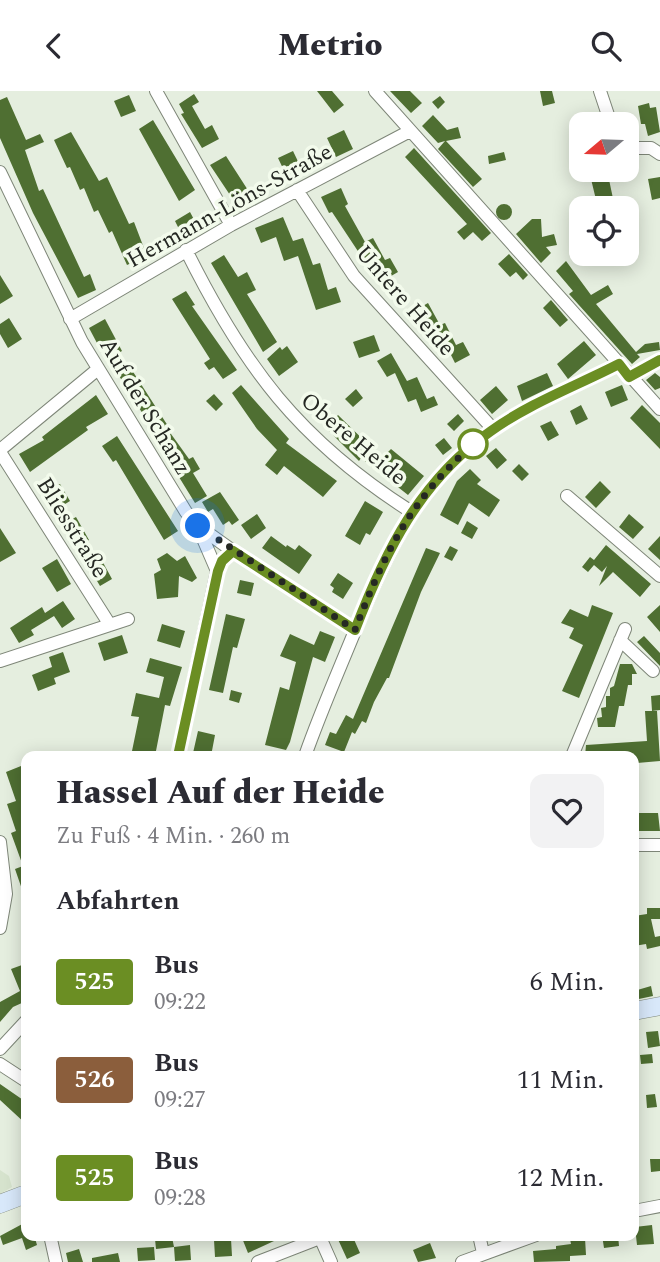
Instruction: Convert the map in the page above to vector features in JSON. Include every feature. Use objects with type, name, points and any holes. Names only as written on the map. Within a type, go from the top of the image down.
[{"type":"street","points":[[156,91],[231,225]]},
{"type":"street","points":[[375,91],[660,409]]},
{"type":"street","points":[[600,91],[607,112]]},
{"type":"street","name":"Hermann-Löns-Straße","points":[[70,319],[231,225],[410,131]]},
{"type":"street","points":[[639,148],[651,148],[660,154]]},
{"type":"street","name":"Auf der Schanz","points":[[0,172],[70,319],[163,476],[198,526],[355,630]]},
{"type":"street","name":"Untere Heide","points":[[297,190],[354,276],[492,429]]},
{"type":"street","name":"Obere Heide","points":[[186,250],[245,358],[288,412],[350,469],[410,511]]},
{"type":"street","points":[[629,377],[660,360]]},
{"type":"street","points":[[307,751],[385,557],[410,511],[451,463],[492,429],[619,364]]},
{"type":"street","points":[[0,451],[98,369]]},
{"type":"street","name":"Bliesstraße","points":[[0,451],[110,625]]},
{"type":"street","points":[[567,496],[660,576]]},
{"type":"street","points":[[198,526],[218,571]]},
{"type":"street","points":[[179,751],[218,571],[222,561],[233,551]]},
{"type":"street","points":[[0,661],[128,619]]},
{"type":"street","points":[[574,751],[622,634],[653,671]]},
{"type":"street","points":[[0,842],[6,894],[0,928]]},
{"type":"street","points":[[639,845],[660,845]]},
{"type":"street","points":[[639,1010],[660,1006]]},
{"type":"street","points":[[0,1049],[21,1026]]},
{"type":"street","points":[[0,1064],[21,1078]]},
{"type":"street","points":[[0,1204],[21,1197]]},
{"type":"street","points":[[639,1210],[660,1206]]},
{"type":"street","points":[[51,1241],[56,1262]]},
{"type":"street","points":[[258,1262],[309,1241]]},
{"type":"street","points":[[321,1241],[331,1262]]},
{"type":"street","points":[[480,1241],[483,1253]]},
{"type":"street","points":[[462,1262],[518,1241]]},
{"type":"shaded area","points":[[0,1170],[9,1176],[12,1187],[0,1194]]},
{"type":"building","points":[[317,91],[332,91],[344,105],[334,113]]},
{"type":"building","points":[[390,91],[410,91],[422,103],[411,113]]},
{"type":"building","points":[[540,91],[552,91],[555,103],[543,106]]},
{"type":"building","points":[[194,94],[199,102],[192,106],[205,129],[212,125],[219,139],[202,148],[181,114],[184,113],[179,104]]},
{"type":"building","points":[[129,95],[136,111],[121,117],[114,101]]},
{"type":"building","points":[[440,96],[445,102],[438,109],[432,102]]},
{"type":"building","points":[[7,97],[26,140],[40,134],[44,142],[25,150],[39,191],[43,189],[84,277],[90,274],[96,290],[78,298],[33,213],[0,138],[0,100]]},
{"type":"building","points":[[649,103],[650,108],[656,107],[660,132],[648,136],[645,124],[641,124],[638,106]]},
{"type":"building","points":[[433,115],[447,130],[458,127],[461,138],[446,141],[482,179],[473,187],[438,149],[445,141],[438,143],[422,126]]},
{"type":"building","points":[[153,120],[195,190],[179,201],[139,129]]},
{"type":"building","points":[[344,130],[353,149],[336,157],[327,138]]},
{"type":"building","points":[[71,132],[99,181],[107,177],[129,224],[134,222],[147,256],[127,265],[112,231],[109,233],[98,210],[94,212],[84,188],[80,190],[54,140]]},
{"type":"building","points":[[414,148],[491,233],[482,241],[473,232],[464,240],[457,232],[467,224],[405,157]]},
{"type":"building","points":[[293,151],[304,174],[289,181],[278,158]]},
{"type":"building","points":[[504,152],[506,160],[489,164],[488,156]]},
{"type":"building","points":[[226,156],[253,198],[238,207],[210,165]]},
{"type":"building","points":[[660,177],[660,198],[652,200],[648,179]]},
{"type":"building","points":[[592,182],[610,182],[612,196],[595,196]]},
{"type":"building","points":[[341,188],[348,204],[345,206],[365,242],[373,238],[385,260],[390,258],[398,272],[379,283],[332,212],[329,213],[321,197]]},
{"type":"building","points":[[504,204],[510,206],[510,218],[504,220],[498,218],[496,212],[498,206]]},
{"type":"building","points":[[190,212],[198,227],[182,235],[175,221]]},
{"type":"building","points":[[283,217],[293,241],[303,238],[313,265],[320,263],[328,290],[336,287],[341,302],[316,310],[298,256],[284,261],[276,237],[261,243],[255,228]]},
{"type":"building","points":[[532,219],[541,219],[542,237],[554,234],[557,245],[546,247],[551,253],[541,263],[516,234]]},
{"type":"building","points":[[509,254],[528,275],[523,280],[516,272],[510,277],[498,264]]},
{"type":"building","points":[[224,255],[238,277],[247,272],[256,290],[247,294],[277,342],[263,352],[211,263]]},
{"type":"building","points":[[566,261],[591,295],[608,285],[613,294],[596,304],[636,352],[645,344],[659,342],[660,350],[637,354],[640,357],[632,364],[569,294],[573,291],[556,271]]},
{"type":"building","points":[[0,275],[13,296],[0,304]]},
{"type":"building","points":[[186,291],[195,305],[192,306],[237,370],[223,379],[214,367],[209,370],[204,363],[210,359],[172,299]]},
{"type":"building","points":[[551,300],[568,320],[560,327],[543,308]]},
{"type":"building","points":[[428,303],[440,325],[445,323],[456,345],[463,342],[470,355],[455,363],[443,339],[434,344],[414,311]]},
{"type":"building","points":[[9,318],[22,339],[8,348],[0,334],[0,324]]},
{"type":"building","points":[[105,319],[122,351],[106,360],[89,328]]},
{"type":"building","points":[[374,335],[380,351],[359,358],[353,342]]},
{"type":"building","points":[[584,341],[596,355],[568,379],[557,364]]},
{"type":"building","points":[[287,346],[298,362],[279,376],[267,359],[280,347],[282,350]]},
{"type":"building","points":[[391,353],[407,381],[417,377],[427,399],[434,396],[438,405],[421,412],[416,399],[408,402],[395,373],[387,377],[377,361]]},
{"type":"building","points":[[128,364],[168,426],[166,427],[189,459],[193,457],[200,469],[193,473],[207,496],[195,503],[174,469],[176,467],[116,371]]},
{"type":"building","points":[[547,373],[553,386],[522,401],[517,386]]},
{"type":"building","points":[[655,373],[660,377],[660,388],[655,390],[646,380]]},
{"type":"building","points":[[241,385],[289,439],[286,443],[337,481],[323,497],[284,466],[277,475],[265,465],[277,450],[257,429],[232,393]]},
{"type":"building","points":[[622,385],[628,400],[611,407],[605,392]]},
{"type":"building","points":[[496,386],[508,400],[492,414],[480,400]]},
{"type":"building","points":[[356,389],[363,398],[353,407],[345,399]]},
{"type":"building","points":[[214,394],[223,404],[216,411],[206,401]]},
{"type":"building","points":[[96,395],[108,414],[86,427],[88,430],[30,472],[19,454],[44,440],[42,437]]},
{"type":"building","points":[[581,405],[588,419],[576,425],[570,411]]},
{"type":"building","points":[[642,405],[660,423],[660,449],[630,418]]},
{"type":"building","points":[[458,414],[464,421],[454,431],[447,424]]},
{"type":"building","points":[[338,415],[382,458],[391,449],[424,476],[408,495],[361,458],[359,461],[326,428]]},
{"type":"building","points":[[551,421],[559,435],[548,441],[540,426]]},
{"type":"building","points":[[117,436],[178,531],[164,540],[116,460],[113,462],[102,446]]},
{"type":"building","points":[[444,438],[452,448],[443,455],[435,445]]},
{"type":"building","points":[[496,448],[507,460],[497,469],[486,456]]},
{"type":"building","points":[[519,464],[529,474],[522,481],[512,471]]},
{"type":"building","points":[[470,469],[481,480],[477,484],[500,500],[489,517],[469,503],[458,525],[440,515],[457,481]]},
{"type":"building","points":[[600,481],[611,492],[596,508],[585,497]]},
{"type":"building","points":[[60,484],[70,501],[57,509],[46,493]]},
{"type":"building","points":[[220,492],[239,520],[232,525],[229,521],[223,525],[213,509],[208,512],[202,502]]},
{"type":"building","points":[[365,501],[383,512],[370,535],[366,533],[360,545],[345,536]]},
{"type":"building","points":[[257,514],[266,528],[251,539],[241,525]]},
{"type":"building","points":[[629,514],[644,527],[633,539],[619,527]]},
{"type":"building","points":[[76,517],[89,540],[76,547],[63,524]]},
{"type":"building","points":[[467,521],[478,528],[472,539],[461,533]]},
{"type":"building","points":[[0,528],[16,553],[0,562]]},
{"type":"building","points":[[271,536],[286,547],[287,545],[295,550],[299,545],[312,555],[299,574],[262,548]]},
{"type":"building","points":[[660,536],[660,560],[648,549]]},
{"type":"building","points":[[606,545],[651,584],[640,597],[613,572],[599,586],[607,566],[602,572],[594,565],[588,572],[582,567],[590,557],[594,560]]},
{"type":"building","points":[[450,546],[458,550],[452,561],[444,557]]},
{"type":"building","points":[[426,548],[440,553],[421,592],[389,678],[374,702],[366,723],[362,721],[355,734],[352,732],[344,751],[325,745],[330,732],[336,734],[346,715],[353,719]]},
{"type":"building","points":[[167,553],[177,561],[185,556],[197,578],[192,582],[179,576],[178,597],[157,599],[154,574],[161,570],[157,559]]},
{"type":"building","points":[[100,557],[112,579],[100,586],[87,564]]},
{"type":"building","points":[[57,559],[71,584],[57,592],[42,568]]},
{"type":"building","points":[[338,573],[353,583],[343,599],[332,592],[334,588],[330,585]]},
{"type":"building","points":[[240,580],[254,583],[251,596],[237,593]]},
{"type":"building","points":[[63,601],[75,619],[62,628],[54,616],[31,630],[34,635],[19,643],[10,628],[42,607],[45,613]]},
{"type":"building","points":[[592,605],[613,613],[579,698],[562,691],[583,645],[569,638],[574,628],[561,623],[570,609],[588,617]]},
{"type":"building","points":[[660,605],[660,632],[647,617]]},
{"type":"building","points":[[226,614],[245,619],[237,648],[233,647],[223,693],[209,690]]},
{"type":"building","points":[[162,624],[185,631],[180,648],[157,641]]},
{"type":"building","points":[[320,631],[335,637],[325,662],[313,657],[290,742],[286,750],[265,745],[280,687],[289,690],[296,662],[280,656],[290,634],[314,645]]},
{"type":"building","points":[[122,635],[128,653],[104,661],[98,643]]},
{"type":"building","points":[[644,636],[660,653],[660,666],[637,642]]},
{"type":"building","points":[[63,652],[70,672],[54,678],[56,684],[38,691],[32,675],[52,667],[49,657]]},
{"type":"building","points":[[150,658],[182,667],[170,706],[165,705],[156,751],[132,751],[139,717],[131,716],[136,693],[159,698],[164,677],[146,672]]},
{"type":"building","points":[[620,664],[632,664],[637,674],[632,674],[632,685],[628,685],[624,706],[619,706],[615,727],[598,727],[597,718],[602,717],[601,708],[606,707],[606,696],[610,696],[610,688],[614,686]]},
{"type":"building","points":[[231,690],[242,693],[239,703],[229,700]]},
{"type":"building","points":[[660,695],[660,710],[652,711],[651,696]]},
{"type":"building","points":[[645,711],[657,711],[660,761],[639,763],[639,751],[585,751],[586,745],[647,741]]},
{"type":"building","points":[[198,731],[215,735],[212,751],[193,751]]},
{"type":"building","points":[[21,766],[21,860],[11,833],[16,831],[7,804],[16,801],[6,772]]},
{"type":"building","points":[[639,813],[658,813],[660,831],[639,831]]},
{"type":"building","points":[[21,867],[21,886],[15,869]]},
{"type":"building","points":[[647,908],[660,908],[660,919],[651,919],[655,937],[660,936],[660,946],[647,949],[646,944],[639,945],[639,915],[647,914]]},
{"type":"building","points":[[21,965],[21,1003],[13,1007],[0,1022],[0,1002],[20,991],[11,969]]},
{"type":"building","points":[[651,986],[653,996],[639,999],[639,990]]},
{"type":"building","points":[[658,1031],[660,1046],[648,1048],[646,1032]]},
{"type":"building","points":[[652,1054],[653,1063],[641,1064],[640,1055]]},
{"type":"building","points":[[0,1084],[21,1099],[21,1119],[0,1100]]},
{"type":"building","points":[[655,1094],[657,1107],[647,1108],[646,1095]]},
{"type":"building","points":[[650,1159],[660,1159],[660,1171],[651,1172]]},
{"type":"building","points":[[21,1225],[21,1238],[3,1245],[0,1236]]},
{"type":"building","points":[[652,1225],[654,1244],[637,1245],[639,1227]]},
{"type":"building","points":[[23,1241],[36,1241],[37,1245],[26,1250]]},
{"type":"building","points":[[155,1241],[173,1241],[174,1247],[156,1249]]},
{"type":"building","points":[[214,1241],[231,1241],[232,1256],[215,1257]]},
{"type":"building","points":[[243,1241],[274,1241],[248,1253]]},
{"type":"building","points":[[339,1241],[355,1241],[360,1253],[347,1259]]},
{"type":"building","points":[[570,1241],[585,1241],[586,1255],[570,1256],[570,1261],[534,1262],[533,1251],[556,1249],[556,1246],[571,1244]]},
{"type":"building","points":[[603,1241],[619,1241],[619,1246],[604,1248]]},
{"type":"building","points":[[430,1243],[436,1258],[418,1262],[413,1250]]},
{"type":"building","points":[[190,1245],[191,1260],[175,1261],[174,1247]]},
{"type":"building","points":[[154,1247],[155,1260],[138,1261],[137,1248]]},
{"type":"building","points":[[79,1249],[83,1262],[68,1262],[66,1253]]},
{"type":"building","points":[[118,1253],[120,1262],[92,1262],[92,1258]]},
{"type":"bus line","name":"525","points":[[179,751],[218,571],[226,555],[233,551],[355,630],[397,533],[410,511],[451,463],[492,429],[619,364],[629,377],[641,368],[660,360]]},
{"type":"route","points":[[198,526],[311,604],[355,630],[385,557],[410,511],[451,463],[473,444]]}]
